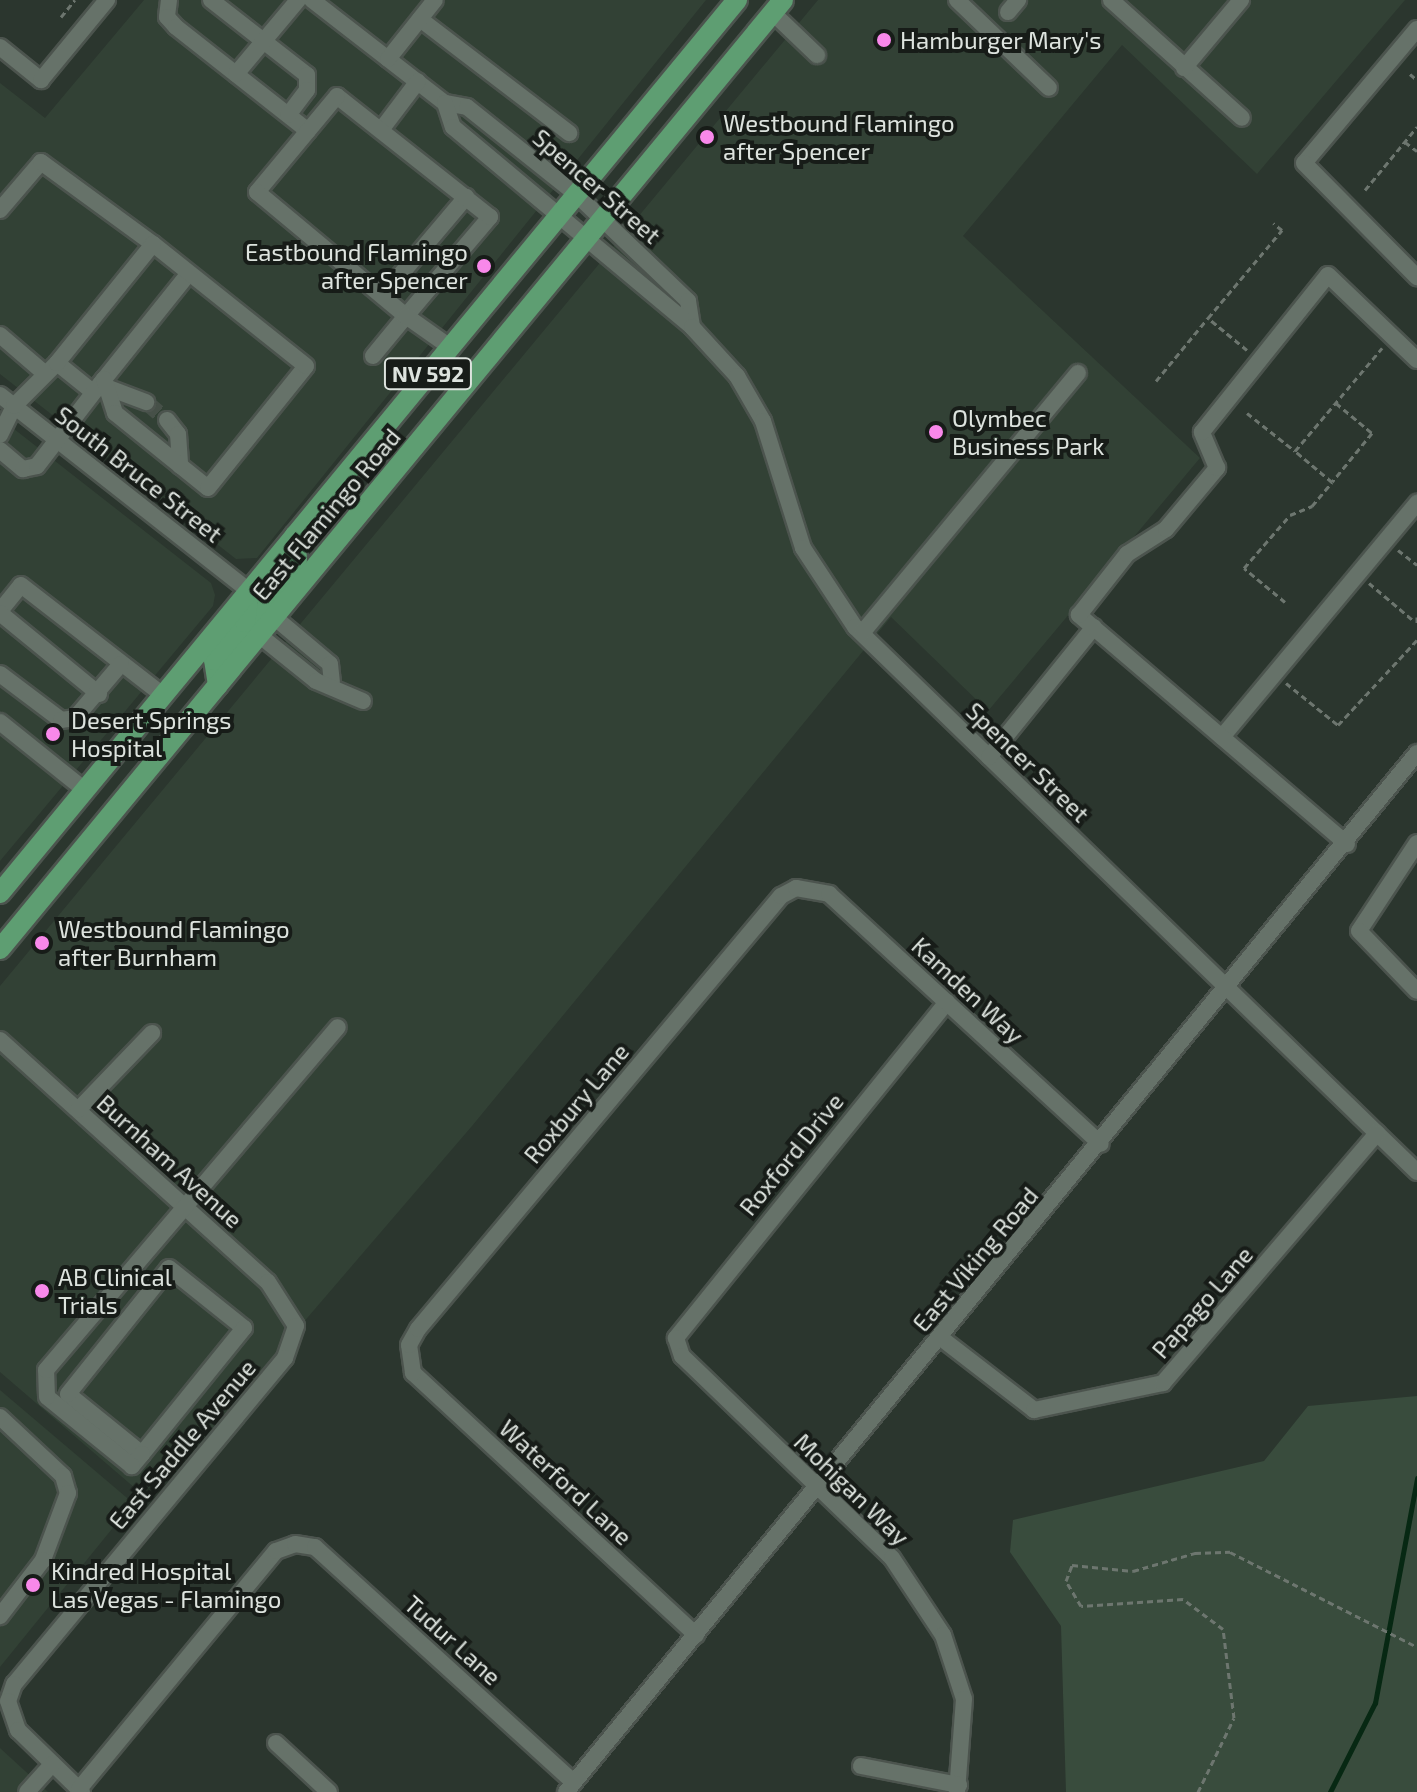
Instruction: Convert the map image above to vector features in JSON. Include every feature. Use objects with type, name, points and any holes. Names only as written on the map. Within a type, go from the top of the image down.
[{"type":"main road","name":"East Flamingo Road","points":[[0,893],[737,0]]},
{"type":"main road","name":"East Flamingo Road","points":[[0,949],[778,6]]},
{"type":"main road","points":[[259,635],[271,591],[297,559],[295,535]]},
{"type":"main road","points":[[218,685],[214,660],[245,622],[249,591]]},
{"type":"street","points":[[0,47],[41,80],[107,0]]},
{"type":"street","points":[[169,0],[167,17],[176,27],[308,131]]},
{"type":"street","points":[[211,0],[310,82],[288,115]]},
{"type":"street","points":[[236,74],[298,0]]},
{"type":"street","name":"Spencer Street","points":[[312,0],[445,103],[467,107],[576,194],[688,301],[692,327]]},
{"type":"street","points":[[388,59],[435,0]]},
{"type":"street","points":[[957,0],[1049,88]]},
{"type":"street","points":[[1184,68],[1241,0]]},
{"type":"street","points":[[1120,3],[1184,68],[1242,118]]},
{"type":"street","points":[[778,6],[817,55]]},
{"type":"street","points":[[420,19],[569,133]]},
{"type":"street","points":[[1417,29],[1304,163],[1417,277]]},
{"type":"street","points":[[381,130],[418,81]]},
{"type":"street","points":[[373,356],[406,316],[490,217],[337,96],[257,192],[385,293],[406,316],[450,347]]},
{"type":"street","name":"Spencer Street","points":[[445,103],[453,127],[560,213],[692,327],[737,376],[763,421],[803,548],[862,633],[1417,1172]]},
{"type":"street","points":[[0,210],[41,162],[153,244],[306,366],[208,488],[115,413],[101,386]]},
{"type":"street","points":[[385,293],[466,197]]},
{"type":"street","points":[[0,435],[7,401],[50,367],[153,244]]},
{"type":"street","points":[[0,450],[23,469],[61,443],[189,273]]},
{"type":"street","points":[[1347,844],[1079,615],[1127,554],[1166,529],[1217,468],[1202,432],[1328,275],[1417,360]]},
{"type":"street","points":[[0,335],[50,367],[146,402]]},
{"type":"street","points":[[862,633],[1078,373]]},
{"type":"street","name":"South Bruce Street","points":[[7,401],[249,591]]},
{"type":"street","points":[[167,420],[178,434],[180,466]]},
{"type":"street","points":[[1222,737],[1417,503]]},
{"type":"street","points":[[99,694],[0,612],[21,585],[163,695]]},
{"type":"street","points":[[274,617],[330,664],[332,682]]},
{"type":"street","points":[[989,757],[1094,627]]},
{"type":"street","points":[[259,635],[316,681],[332,682],[363,701]]},
{"type":"street","points":[[0,674],[61,720],[75,718],[99,694],[121,664]]},
{"type":"street","points":[[0,722],[85,790]]},
{"type":"street","name":"East Viking Road","points":[[570,1787],[1228,990],[1417,753]]},
{"type":"street","points":[[1417,843],[1359,931],[1417,991]]},
{"type":"street","name":"Kamden Way","points":[[796,888],[829,894],[1101,1144]]},
{"type":"street","name":"Roxbury Lane","points":[[408,1360],[418,1329],[781,896],[796,888]]},
{"type":"street","name":"Roxford Drive","points":[[676,1338],[947,1002]]},
{"type":"street","points":[[142,1454],[68,1394],[169,1268],[244,1328],[142,1454],[132,1466],[47,1397],[46,1370],[338,1027]]},
{"type":"street","points":[[78,1110],[152,1033]]},
{"type":"street","name":"Burnham Avenue","points":[[0,1040],[268,1282],[296,1326]]},
{"type":"street","name":"Papago Lane","points":[[941,1338],[1034,1410],[1163,1383],[1377,1133]]},
{"type":"street","name":"East Saddle Avenue","points":[[52,1764],[18,1730],[8,1701],[14,1684],[285,1358],[296,1326]]},
{"type":"street","name":"Mohigan Way","points":[[676,1338],[682,1356],[892,1558],[943,1635],[964,1699],[958,1788]]},
{"type":"street","name":"Waterford Lane","points":[[408,1360],[696,1635]]},
{"type":"street","points":[[0,1417],[63,1476],[68,1493],[43,1560],[0,1616]]},
{"type":"street","name":"Tudur Lane","points":[[80,1791],[276,1551],[295,1544],[315,1547],[570,1787]]},
{"type":"street","points":[[276,1743],[329,1792]]},
{"type":"street","points":[[27,1792],[52,1764],[80,1791]]},
{"type":"street","points":[[861,1766],[958,1788]]},
{"type":"path","points":[[61,17],[75,0]]},
{"type":"path","points":[[1410,74],[1417,80]]},
{"type":"path","points":[[1365,190],[1417,127]]},
{"type":"path","points":[[1405,142],[1417,151]]},
{"type":"path","points":[[1156,381],[1282,230],[1273,223]]},
{"type":"path","points":[[1208,318],[1259,360]]},
{"type":"path","points":[[1295,451],[1392,336]]},
{"type":"path","points":[[1285,602],[1244,568],[1290,515],[1312,506],[1372,433],[1336,403]]},
{"type":"path","points":[[1247,413],[1332,482]]},
{"type":"path","points":[[1386,540],[1417,565]]},
{"type":"path","points":[[1357,573],[1416,620]]},
{"type":"path","points":[[1271,678],[1338,725],[1417,640]]},
{"type":"path","points":[[1198,1792],[1234,1718],[1223,1629],[1183,1599],[1081,1606],[1066,1581],[1072,1565],[1133,1571],[1195,1553],[1230,1552],[1263,1564],[1350,1617],[1417,1647]]},
{"type":"shaded area","points":[[144,0],[706,0],[257,558],[236,559],[0,374],[0,83],[45,118]]},
{"type":"shaded area","points":[[818,0],[1405,0],[1257,174],[1122,45],[963,236],[1200,458],[988,711],[891,617],[472,1126],[150,1501],[0,1372],[0,986]]},
{"type":"shaded area","name":"Desert Springs Hospital","points":[[0,418],[211,583],[215,595],[213,606],[0,861]]},
{"type":"shaded area","name":"Kindred Hospital Las Vegas - Flamingo","points":[[0,1390],[133,1503],[0,1667]]},
{"type":"shaded area","points":[[1417,1396],[1417,1792],[1066,1792],[1061,1626],[1010,1552],[1013,1520],[1264,1461],[1308,1406]]},
{"type":"shaded area","points":[[0,1748],[48,1792],[0,1792]]},
{"type":"waterway","points":[[1330,1792],[1375,1703],[1417,1478]]},
{"type":"tunnel","points":[[146,402],[167,420]]},
{"type":"place","name":"Hamburger Mary's","points":[[884,40]]},
{"type":"place","name":"Westbound Flamingo after Spencer","points":[[707,137]]},
{"type":"place","name":"Eastbound Flamingo after Spencer","points":[[484,266]]},
{"type":"place","name":"Olymbec Business Park","points":[[936,432]]},
{"type":"place","name":"Desert Springs Hospital","points":[[53,734]]},
{"type":"place","name":"Westbound Flamingo after Burnham","points":[[42,943]]},
{"type":"place","name":"AB Clinical Trials","points":[[42,1291]]},
{"type":"place","name":"Kindred Hospital Las Vegas - Flamingo","points":[[33,1585]]}]
